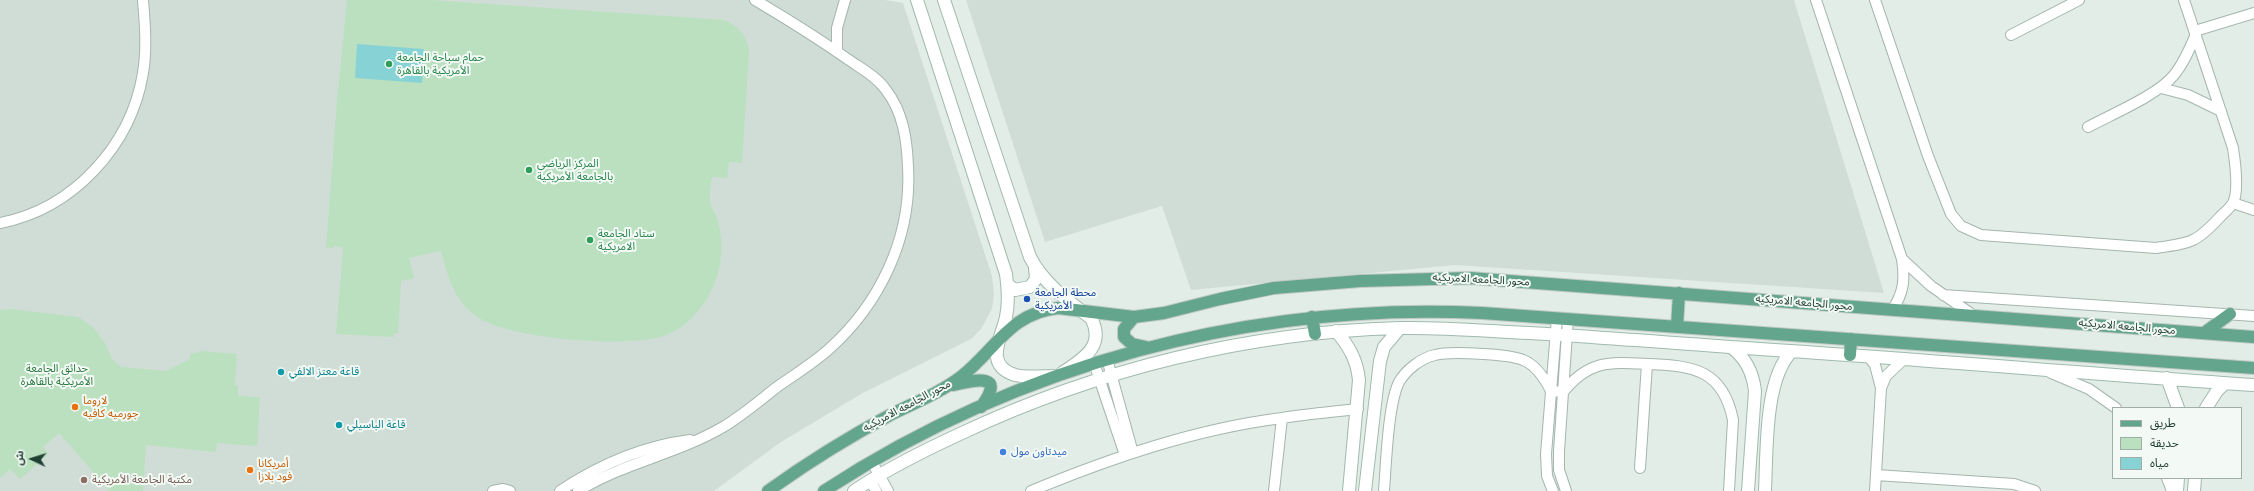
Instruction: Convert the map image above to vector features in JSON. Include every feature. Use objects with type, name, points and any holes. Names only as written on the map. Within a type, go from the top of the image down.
[{"type":"main road","name":"محور الجامعه الامريكيه","points":[[768,491],[851,437],[947,386],[974,365],[1015,323],[1036,312],[1058,308],[1134,317],[1160,314],[1255,291],[1398,279],[1470,278],[2254,337]]},
{"type":"main road","points":[[1677,327],[1679,293]]},
{"type":"main road","points":[[824,491],[872,462],[925,433],[1058,375],[1146,347],[1253,326],[1312,318],[1418,310],[1562,318],[2254,368]]},
{"type":"main road","points":[[2204,334],[2230,314]]},
{"type":"main road","points":[[1134,317],[1124,329],[1124,337],[1132,344],[1146,347]]},
{"type":"main road","points":[[1312,318],[1315,334]]},
{"type":"main road","points":[[1850,355],[1852,339]]},
{"type":"main road","points":[[947,386],[978,379],[985,380],[990,386],[990,393],[980,408]]},
{"type":"street","points":[[0,223],[30,215],[68,194],[84,181],[111,150],[131,114],[143,73],[145,52],[143,0]]},
{"type":"street","points":[[837,52],[837,28],[845,0],[842,0]]},
{"type":"street","points":[[917,0],[1003,265],[1007,284],[1006,318],[998,340],[996,353],[998,360],[1008,371],[1021,376],[1058,375],[1086,356],[1096,338],[1094,324],[1091,318],[1057,292],[1035,268]]},
{"type":"street","points":[[944,0],[1024,243],[1035,268],[1036,279],[1030,287],[1016,290],[1007,284]]},
{"type":"street","points":[[1816,0],[1902,259],[1905,278],[1903,291],[1892,310]]},
{"type":"street","points":[[1875,0],[1928,156],[1951,214],[1962,226],[1981,235],[2156,248],[2185,244],[2202,236],[2233,203],[2236,168],[2233,148],[2184,0]]},
{"type":"street","points":[[2011,35],[2079,0]]},
{"type":"street","points":[[578,491],[603,477],[662,456],[702,438],[746,412],[804,369],[840,339],[864,313],[874,298],[895,253],[904,223],[909,191],[908,160],[904,126],[893,100],[885,88],[875,78],[761,1]]},
{"type":"street","points":[[2195,33],[2254,13]]},
{"type":"street","points":[[2088,127],[2161,88],[2174,76],[2184,62],[2195,33]]},
{"type":"street","points":[[2161,88],[2188,95],[2221,111]]},
{"type":"street","points":[[2233,203],[2254,210]]},
{"type":"street","points":[[1902,259],[1931,286],[1973,315]]},
{"type":"street","points":[[1943,295],[2254,316]]},
{"type":"street","points":[[1562,318],[1561,335],[1563,392],[1559,470],[1566,491]]},
{"type":"street","points":[[1365,491],[1380,361],[1384,347],[1400,328]]},
{"type":"street","points":[[854,491],[874,477],[1002,414],[1059,392],[1106,377],[1201,352],[1336,331],[1400,328],[1561,335],[1904,358],[2254,385]]},
{"type":"street","points":[[1336,331],[1348,347],[1356,364],[1359,380],[1358,409],[1349,491]]},
{"type":"street","points":[[1553,491],[1547,476],[1546,454],[1550,391],[1561,335]]},
{"type":"street","points":[[1731,347],[1746,361],[1754,381],[1755,391],[1748,491]]},
{"type":"street","points":[[1765,491],[1773,383],[1780,365],[1792,351]]},
{"type":"street","points":[[1384,491],[1392,404],[1395,392],[1404,375],[1418,363],[1440,354],[1512,357],[1523,360],[1532,366],[1546,382],[1550,391]]},
{"type":"street","points":[[1868,356],[1877,371],[1881,388],[1875,491]]},
{"type":"street","points":[[1881,388],[1886,376],[1904,358]]},
{"type":"street","points":[[1107,359],[1106,399],[1129,454]]},
{"type":"street","points":[[1563,392],[1577,376],[1594,367],[1613,362],[1691,367],[1709,376],[1723,391],[1733,420],[1728,491]]},
{"type":"street","points":[[1094,363],[1106,377],[1116,396],[1129,454]]},
{"type":"street","points":[[1640,468],[1647,364]]},
{"type":"street","points":[[2036,368],[2072,380],[2089,389],[2115,407]]},
{"type":"street","points":[[2167,378],[2178,407]]},
{"type":"street","points":[[2207,407],[2217,390],[2225,383]]},
{"type":"street","points":[[1550,391],[1563,392]]},
{"type":"street","points":[[1106,399],[1116,396]]},
{"type":"street","points":[[1031,491],[1129,454],[1213,431],[1282,418],[1358,409]]},
{"type":"street","points":[[1274,491],[1282,418]]},
{"type":"street","points":[[560,491],[589,473],[631,455],[672,442],[702,438]]},
{"type":"street","points":[[872,462],[876,491]]},
{"type":"street","points":[[1876,476],[2014,484],[2035,491]]},
{"type":"street","points":[[874,477],[888,491]]},
{"type":"street","points":[[2167,479],[2172,491]]},
{"type":"street","points":[[2177,491],[2178,479]]},
{"type":"street","points":[[2194,491],[2195,479]]},
{"type":"street","points":[[493,491],[503,489],[510,491]]},
{"type":"shaded area","points":[[0,0],[885,0],[903,3],[992,276],[994,294],[992,309],[981,329],[971,339],[861,394],[781,442],[714,491],[0,491]]},
{"type":"shaded area","points":[[966,0],[1794,0],[1884,293],[1455,265],[1191,290],[1162,206],[1045,242]]},
{"type":"green space","name":"المركز الرياضي بالجامعة الأمريكية","points":[[347,0],[431,0],[724,20],[734,25],[745,37],[749,53],[742,163],[729,162],[727,178],[712,177],[710,202],[717,218],[721,236],[721,254],[716,281],[699,310],[680,328],[666,335],[649,339],[626,341],[571,340],[517,331],[495,325],[470,312],[453,288],[441,251],[409,258],[414,278],[401,281],[398,333],[394,333],[394,337],[336,334],[343,249],[342,247],[334,246],[333,248],[326,248],[337,101]]},
{"type":"green space","name":"حدائق الجامعة الأمريكية بالقاهرة","points":[[10,309],[78,317],[94,328],[105,343],[112,359],[121,367],[166,371],[190,359],[190,354],[201,351],[237,354],[235,385],[238,385],[238,396],[260,397],[257,446],[217,443],[216,452],[146,445],[143,491],[110,491],[59,433],[43,447],[48,454],[20,479],[10,469],[0,478],[0,310]]},
{"type":"water","name":"حمام سباحة الجامعة الأمريكية بالقاهرة","points":[[357,44],[424,49],[422,83],[355,78]]},
{"type":"place","name":"حمام سباحة الجامعة الأمريكية بالقاهرة","points":[[389,64]]},
{"type":"place","name":"المركز الرياضي بالجامعة الأمريكية","points":[[529,170]]},
{"type":"place","name":"ستاد الجامعة الامريكية","points":[[590,240]]},
{"type":"place","name":"محطة الجامعة الأمريكية","points":[[1027,299]]},
{"type":"place","name":"قاعة معتز الالفي","points":[[281,372]]},
{"type":"place","name":"لاروما جورميه كافيه","points":[[75,407]]},
{"type":"place","name":"قاعة الباسيلي","points":[[339,425]]},
{"type":"place","name":"ميدتاون مول","points":[[1003,452]]},
{"type":"place","name":"أمريكانا فود بلازا","points":[[250,470]]},
{"type":"place","name":"مكتبة الجامعة الأمريكية","points":[[84,480]]}]
